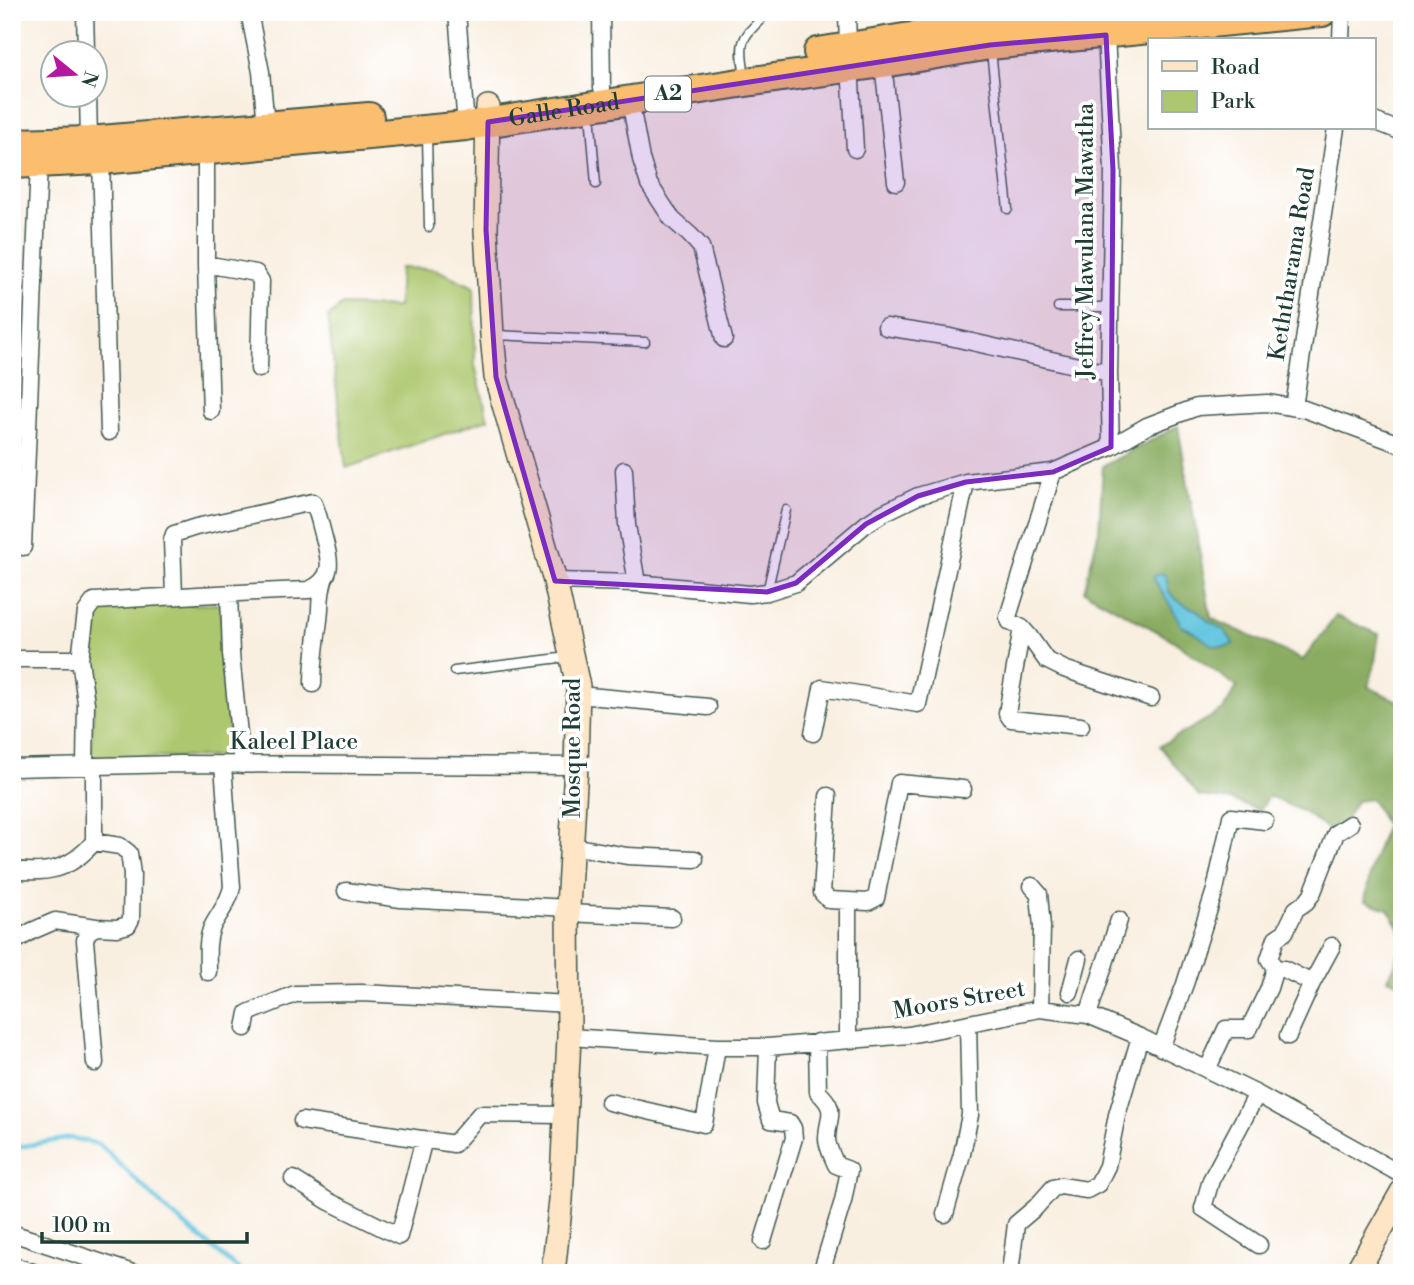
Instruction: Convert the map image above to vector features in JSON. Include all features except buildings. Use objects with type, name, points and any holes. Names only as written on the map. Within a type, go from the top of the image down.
[{"type":"highway","name":"Galle Road","points":[[25,163],[266,125],[476,116],[990,35],[1100,23],[1177,34],[1322,12]]},
{"type":"highway","name":"Galle Road","points":[[849,57],[883,63],[990,35]]},
{"type":"highway","name":"Galle Road","points":[[596,97],[630,100],[745,73]]},
{"type":"highway","name":"Galle Road","points":[[12,143],[95,150],[206,151],[427,130],[476,116]]},
{"type":"street","points":[[85,12],[86,38]]},
{"type":"street","points":[[249,12],[261,72],[266,125]]},
{"type":"street","points":[[457,12],[476,116]]},
{"type":"street","points":[[596,97],[601,12]]},
{"type":"street","points":[[847,12],[855,149]]},
{"type":"street","points":[[1341,38],[1342,12]]},
{"type":"street","name":"Jeffrey Mawulana Mawatha","points":[[1100,23],[1113,170],[1109,373],[1111,447]]},
{"type":"street","points":[[883,63],[897,182]]},
{"type":"street","points":[[630,100],[641,159],[649,184],[672,219],[701,247],[724,339]]},
{"type":"street","points":[[90,108],[95,150],[109,432]]},
{"type":"street","name":"Mosque Road","points":[[476,116],[496,377],[555,581],[578,686],[568,910],[569,1037],[561,1200],[554,1273]]},
{"type":"street","points":[[1376,122],[1402,132]]},
{"type":"street","name":"Keththarama Road","points":[[1294,407],[1336,130]]},
{"type":"street","points":[[206,151],[206,266],[211,411]]},
{"type":"street","points":[[23,547],[25,163]]},
{"type":"street","points":[[206,266],[256,273],[261,281],[259,369]]},
{"type":"street","points":[[886,327],[950,337],[1109,373]]},
{"type":"street","points":[[555,581],[637,583],[750,594],[767,592],[796,583],[866,524],[918,496],[966,482],[1053,472],[1111,447],[1147,426],[1197,407],[1267,403],[1294,407],[1402,444]]},
{"type":"street","points":[[624,470],[628,525],[637,583]]},
{"type":"street","points":[[1053,472],[1008,617],[1010,622],[1022,628],[1046,660],[1064,669],[1151,698]]},
{"type":"street","points":[[813,733],[822,688],[918,704],[966,482]]},
{"type":"street","points":[[174,596],[174,534],[195,527],[313,502],[329,558],[329,568],[319,595],[313,684]]},
{"type":"street","points":[[12,870],[35,873],[57,868],[81,858],[94,842],[86,703],[80,659],[86,612],[94,601],[309,590],[324,580]]},
{"type":"street","points":[[229,593],[231,654],[242,765]]},
{"type":"street","points":[[1022,628],[1007,713],[1011,719],[1081,726]]},
{"type":"street","points":[[12,659],[80,659]]},
{"type":"street","points":[[578,695],[708,707]]},
{"type":"street","points":[[208,972],[208,940],[230,898],[232,887],[223,765]]},
{"type":"street","name":"Kaleel Place","points":[[12,768],[223,765],[576,766]]},
{"type":"street","points":[[828,796],[822,893],[829,900],[868,902],[876,898],[899,783],[963,789]]},
{"type":"street","points":[[1161,1048],[1215,890],[1231,817],[1265,821]]},
{"type":"street","points":[[1312,983],[1284,969],[1275,968],[1269,959],[1276,938],[1285,932],[1296,909],[1312,894],[1336,833],[1350,824]]},
{"type":"street","points":[[12,943],[55,920],[96,927],[117,928],[128,925],[131,919],[132,874],[129,853],[120,846],[94,842]]},
{"type":"street","points":[[572,846],[628,856],[695,859]]},
{"type":"street","points":[[1032,886],[1039,894],[1042,927],[1040,1009]]},
{"type":"street","points":[[346,891],[401,899],[672,918]]},
{"type":"street","points":[[848,901],[848,1040]]},
{"type":"street","points":[[1088,1015],[1119,920]]},
{"type":"street","points":[[95,1063],[85,940],[89,932],[96,927]]},
{"type":"street","points":[[1287,1036],[1332,946]]},
{"type":"street","points":[[1070,992],[1079,959]]},
{"type":"street","points":[[1207,1070],[1226,1029],[1249,1029],[1269,988],[1275,968]]},
{"type":"street","points":[[246,1028],[248,1013],[295,994],[362,993],[569,1004]]},
{"type":"street","name":"Moors Street","points":[[569,1037],[717,1047],[768,1047],[909,1035],[1040,1009],[1088,1015],[1257,1094],[1402,1175]]},
{"type":"street","points":[[945,1214],[970,1115],[968,1023]]},
{"type":"street","points":[[1010,1273],[1016,1224],[1053,1188],[1061,1186],[1087,1189],[1098,1184],[1107,1166],[1117,1115],[1140,1037]]},
{"type":"street","points":[[817,1042],[818,1092],[827,1100],[830,1109],[827,1140],[836,1166],[849,1170],[843,1201],[821,1273]]},
{"type":"street","points":[[610,1102],[704,1124],[717,1047]]},
{"type":"street","points":[[763,1241],[794,1138],[790,1123],[771,1120],[768,1112],[768,1047]]},
{"type":"street","points":[[1257,1094],[1212,1180],[1203,1208],[1259,1245]]},
{"type":"street","points":[[302,1121],[454,1144],[480,1114],[565,1115]]},
{"type":"street","points":[[293,1179],[328,1201],[399,1236],[424,1139]]},
{"type":"street","points":[[1356,1273],[1402,1192]]},
{"type":"street","points":[[12,1233],[133,1273]]},
{"type":"street","points":[[12,1265],[36,1273]]},
{"type":"lane","points":[[745,73],[743,38],[768,12]]},
{"type":"lane","points":[[990,35],[1008,209]]},
{"type":"lane","points":[[596,97],[596,184]]},
{"type":"lane","points":[[427,130],[429,227]]},
{"type":"lane","points":[[1058,307],[1110,307]]},
{"type":"lane","points":[[492,335],[645,342]]},
{"type":"lane","points":[[767,592],[786,510]]},
{"type":"lane","points":[[454,671],[571,657]]},
{"type":"highlighted area","points":[[1106,35],[1113,170],[1111,447],[1053,472],[966,482],[918,496],[866,524],[796,583],[767,592],[555,581],[496,377],[486,230],[488,122],[990,45]]},
{"type":"green space","points":[[400,268],[435,269],[474,287],[475,365],[488,419],[346,468],[328,317],[342,305],[398,307]]},
{"type":"green space","points":[[1178,426],[1211,618],[1303,660],[1336,616],[1379,634],[1368,687],[1402,703],[1402,982],[1388,979],[1400,948],[1400,929],[1388,909],[1365,901],[1372,864],[1386,825],[1371,799],[1356,801],[1344,822],[1330,831],[1304,812],[1269,796],[1260,810],[1231,800],[1199,796],[1160,746],[1223,710],[1237,687],[1171,639],[1084,591],[1099,530],[1103,466]]},
{"type":"green space","points":[[222,604],[220,654],[233,757],[91,758],[94,692],[86,661],[91,621],[107,605]]},
{"type":"water","points":[[1162,573],[1166,576],[1169,591],[1174,598],[1197,610],[1208,621],[1224,630],[1234,644],[1212,644],[1181,626],[1153,577]]},
{"type":"waterway","points":[[12,1148],[71,1138],[99,1144],[170,1213],[243,1273]]}]
